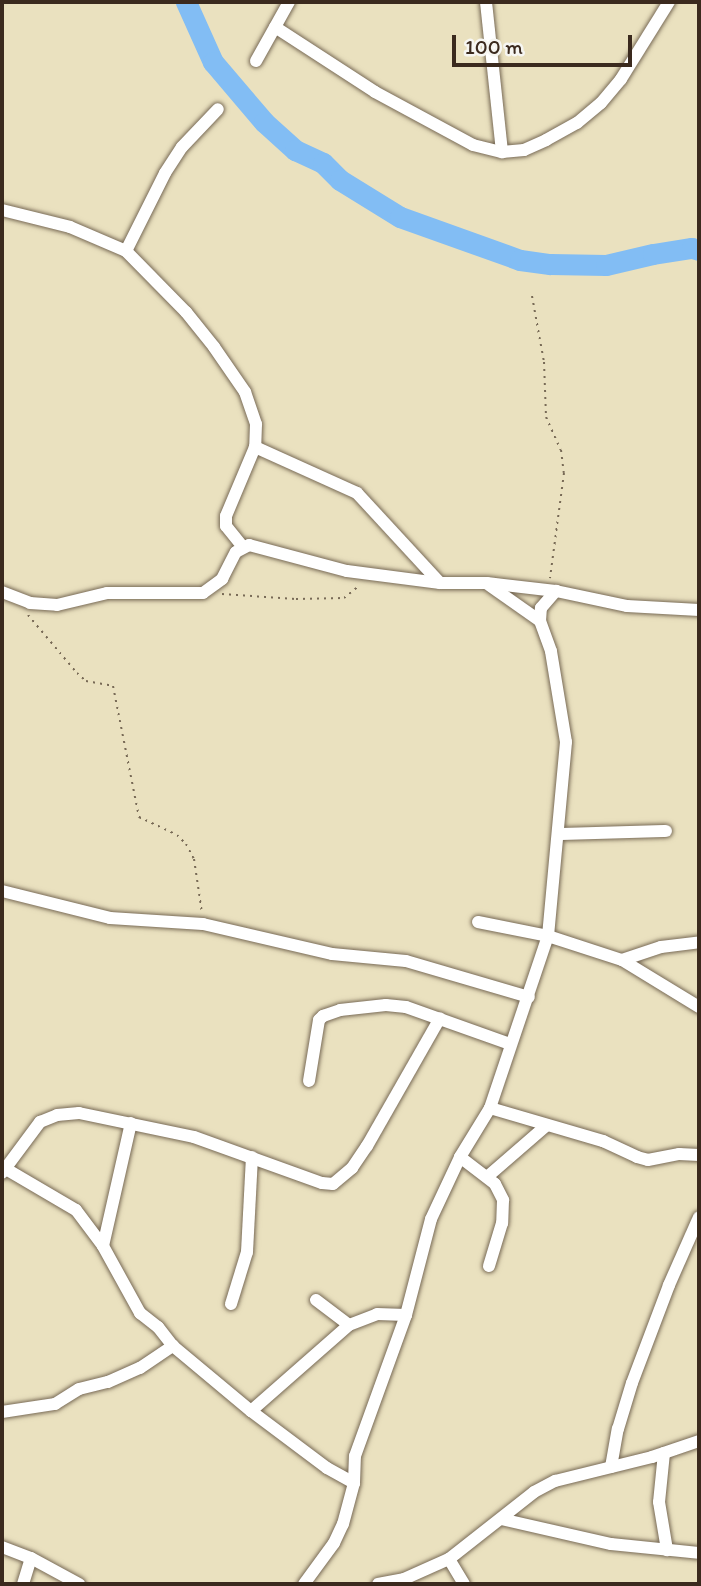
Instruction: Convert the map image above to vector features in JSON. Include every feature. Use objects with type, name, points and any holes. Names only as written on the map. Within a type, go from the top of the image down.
[{"type":"street","points":[[256,61],[289,2]]},
{"type":"street","points":[[486,2],[502,152]]},
{"type":"street","points":[[275,27],[375,92],[473,145],[502,152],[524,150],[547,140],[577,123],[601,103],[621,79],[669,2]]},
{"type":"street","points":[[126,251],[164,173],[182,147],[218,109]]},
{"type":"street","points":[[2,210],[70,227],[126,251],[186,312],[245,392],[257,424],[255,447],[226,516],[226,526],[242,546]]},
{"type":"street","points":[[255,447],[357,493],[440,583]]},
{"type":"street","points":[[242,546],[249,545],[347,571],[375,575],[440,583],[487,583],[552,591],[627,606],[699,610]]},
{"type":"street","points":[[2,592],[30,603],[57,605],[107,593],[204,593],[222,579],[242,546]]},
{"type":"street","points":[[487,583],[540,621]]},
{"type":"street","points":[[304,1584],[334,1544],[343,1524],[354,1483],[355,1456],[406,1315],[431,1219],[460,1157],[490,1108],[548,936],[566,743],[551,651],[540,621],[543,604],[552,591]]},
{"type":"street","points":[[559,834],[666,831]]},
{"type":"street","points":[[2,891],[110,918],[203,925],[332,954],[406,961],[529,997]]},
{"type":"street","points":[[478,922],[548,936],[622,960],[699,1007]]},
{"type":"street","points":[[622,960],[668,946],[699,942]]},
{"type":"street","points":[[309,1080],[316,1028],[323,1016],[386,1005],[405,1007],[510,1044]]},
{"type":"street","points":[[354,1483],[327,1468],[251,1412],[173,1346],[158,1327],[140,1313],[103,1246],[76,1210],[4,1171],[40,1122],[57,1115],[79,1113],[194,1137],[322,1183],[338,1181],[368,1146],[440,1018]]},
{"type":"street","points":[[490,1108],[603,1141],[648,1160],[679,1154],[699,1155]]},
{"type":"street","points":[[103,1246],[131,1123]]},
{"type":"street","points":[[487,1177],[547,1125]]},
{"type":"street","points":[[231,1304],[247,1252],[252,1157]]},
{"type":"street","points":[[460,1157],[487,1177],[501,1192],[505,1210],[489,1266]]},
{"type":"street","points":[[611,1467],[618,1429],[632,1383],[669,1284],[699,1217]]},
{"type":"street","points":[[316,1300],[349,1325]]},
{"type":"street","points":[[251,1412],[349,1325],[377,1314],[406,1315]]},
{"type":"street","points":[[2,1412],[55,1404],[79,1389],[108,1382],[140,1368],[173,1346]]},
{"type":"street","points":[[378,1584],[404,1578],[449,1559],[534,1492],[555,1481],[664,1453],[699,1441]]},
{"type":"street","points":[[664,1453],[659,1502],[667,1550]]},
{"type":"street","points":[[501,1518],[611,1544],[699,1553]]},
{"type":"street","points":[[2,1547],[31,1558],[79,1584]]},
{"type":"street","points":[[23,1584],[31,1558]]},
{"type":"street","points":[[449,1559],[464,1584]]},
{"type":"path","points":[[532,296],[544,362],[544,410],[561,450],[564,473],[552,591]]},
{"type":"path","points":[[204,593],[296,599],[344,598],[375,575]]},
{"type":"path","points":[[25,612],[86,681],[113,686],[139,817],[177,835],[186,844],[198,878],[203,925]]},
{"type":"waterway","points":[[186,2],[213,62],[264,122],[295,150],[323,163],[340,180],[400,217],[520,260],[550,264],[606,265],[653,254],[692,248],[699,250]]}]
